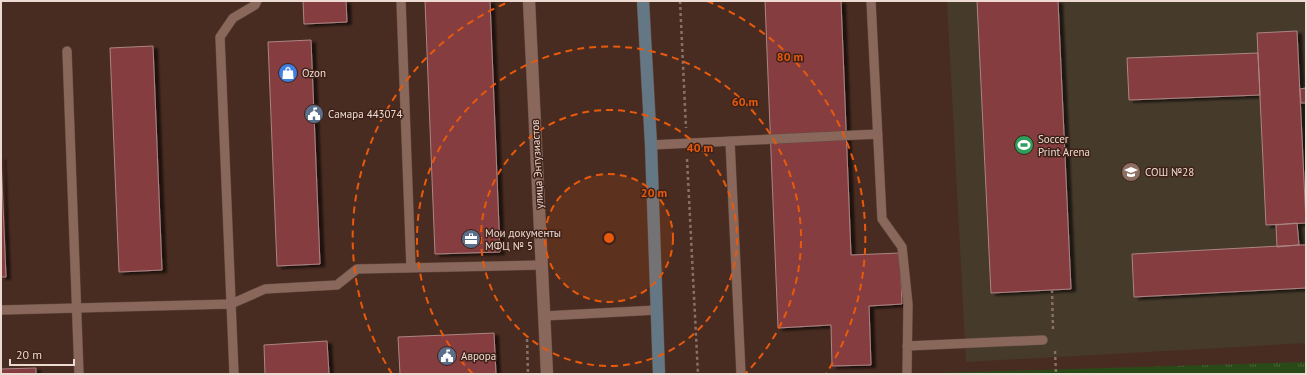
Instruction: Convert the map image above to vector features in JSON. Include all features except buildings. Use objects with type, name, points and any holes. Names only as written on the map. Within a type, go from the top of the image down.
[{"type":"main road","points":[[644,1],[651,145],[659,374]]},
{"type":"street","name":"улица Энтузиастов","points":[[529,1],[547,374]]},
{"type":"lane","points":[[234,374],[220,37],[233,18],[255,5],[257,1]]},
{"type":"lane","points":[[401,1],[411,268]]},
{"type":"lane","points":[[871,1],[882,219],[902,247],[908,304],[907,374]]},
{"type":"lane","points":[[67,51],[79,374]]},
{"type":"lane","points":[[651,145],[878,134]]},
{"type":"lane","points":[[730,141],[741,374]]},
{"type":"lane","points":[[1,310],[231,304],[265,289],[337,285],[357,269],[542,265]]},
{"type":"lane","points":[[544,316],[657,310]]},
{"type":"lane","points":[[907,346],[1043,340]]},
{"type":"path","points":[[680,1],[698,374]]},
{"type":"shaded area","name":"СОШ №28","points":[[947,1],[1306,1],[1306,343],[966,362]]},
{"type":"green space","points":[[1306,362],[1306,374],[938,374],[938,373]]},
{"type":"place","name":"Ozon","points":[[288,73]]},
{"type":"place","name":"Самара 443074","points":[[314,114]]},
{"type":"place","name":"Soccer Print Arena","points":[[1024,145]]},
{"type":"place","name":"СОШ №28","points":[[1131,172]]},
{"type":"place","name":"Мои документы МФЦ № 5","points":[[471,239]]},
{"type":"place","name":"Аврора","points":[[447,356]]}]
